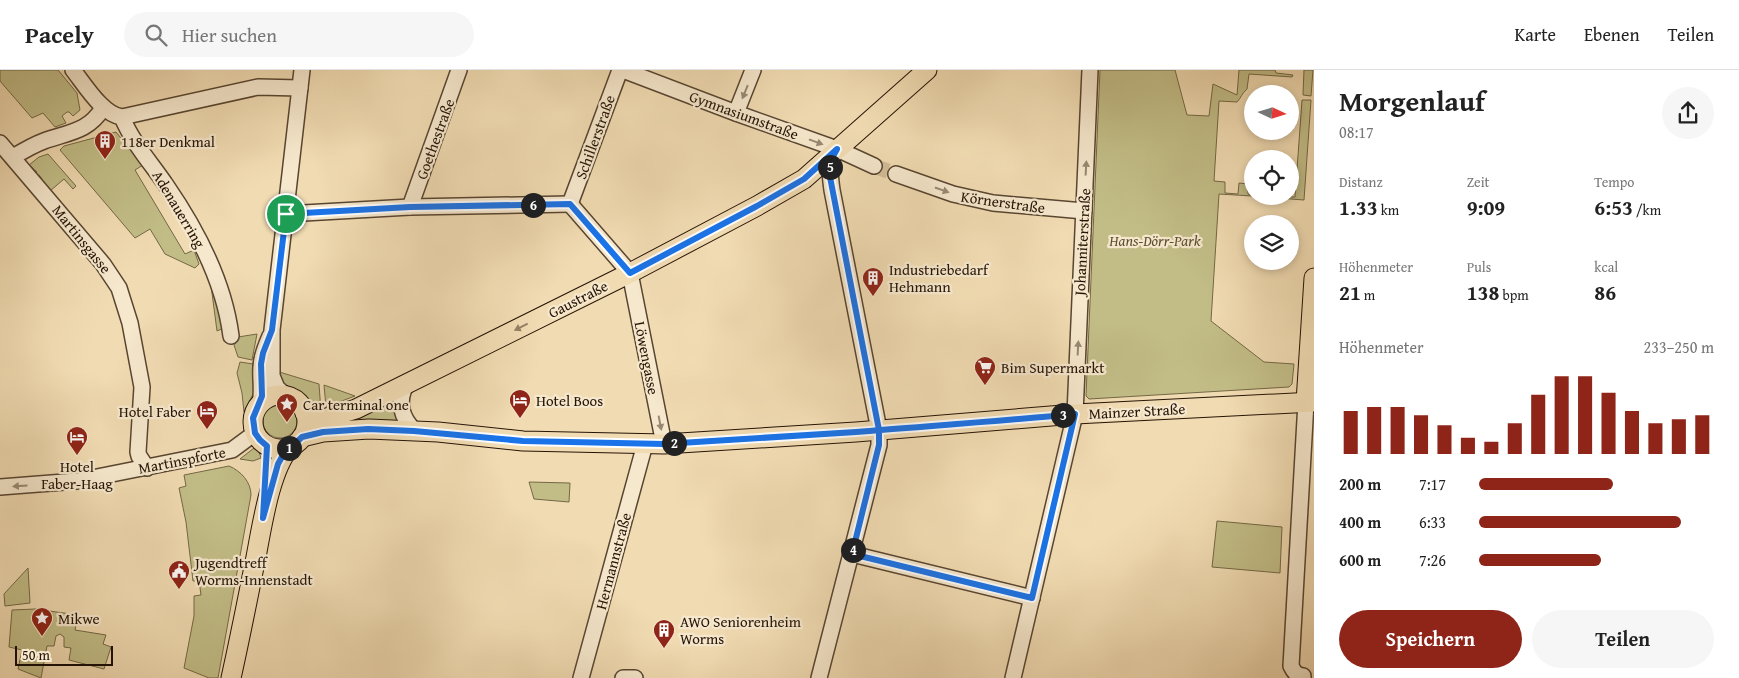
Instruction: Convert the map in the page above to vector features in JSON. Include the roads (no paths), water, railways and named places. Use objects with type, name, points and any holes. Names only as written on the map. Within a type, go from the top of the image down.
[{"type":"main road","name":"Gaustraße","points":[[306,413],[323,419],[356,409],[630,273],[748,211],[804,179],[928,70]]},
{"type":"main road","points":[[1310,402],[1314,278]]},
{"type":"main road","points":[[231,678],[263,518],[278,464],[283,455],[296,442],[307,423],[306,413],[298,402],[285,395],[271,396],[260,404],[253,418],[261,439],[263,518]]},
{"type":"main road","name":"Mainzer Straße","points":[[296,442],[323,432],[344,430],[414,431],[523,441],[655,444],[879,430],[1075,414],[1310,402]]},
{"type":"main road","points":[[261,439],[280,449],[296,442]]},
{"type":"street","points":[[73,70],[103,108],[110,114],[122,118],[258,87],[300,88]]},
{"type":"street","points":[[285,395],[275,385],[272,376],[272,330],[302,70]]},
{"type":"street","name":"Goethestraße","points":[[410,207],[459,70]]},
{"type":"street","name":"Gymnasiumstraße","points":[[621,70],[837,149]]},
{"type":"street","name":"Schillerstraße","points":[[570,204],[621,70]]},
{"type":"street","points":[[736,113],[754,70]]},
{"type":"street","name":"Johanniterstraße","points":[[1013,678],[1075,414],[1090,70]]},
{"type":"street","points":[[13,157],[35,145],[77,132],[93,121],[103,108]]},
{"type":"street","name":"Adenauerring","points":[[122,118],[126,129],[168,187],[196,232],[220,289],[231,336]]},
{"type":"street","name":"Martinsgasse","points":[[0,143],[103,264],[119,288],[130,323],[140,374],[142,398],[138,452],[147,468]]},
{"type":"street","points":[[819,678],[879,445],[879,430],[829,170],[830,162],[837,149],[874,166]]},
{"type":"street","name":"Körnerstraße","points":[[896,174],[953,194],[993,203],[1084,211]]},
{"type":"street","points":[[804,179],[821,179],[828,183],[832,190]]},
{"type":"street","points":[[286,214],[410,207],[570,204],[630,273]]},
{"type":"street","name":"Löwengasse","points":[[630,273],[655,444]]},
{"type":"street","points":[[260,404],[263,353],[272,330]]},
{"type":"street","points":[[406,385],[401,398],[402,413],[404,419],[414,431]]},
{"type":"street","points":[[1306,677],[1297,675],[1291,666],[1310,402]]},
{"type":"street","name":"Martinspforte","points":[[0,487],[58,483],[104,476],[232,450],[261,439]]},
{"type":"street","name":"Hermannstraße","points":[[581,678],[655,444]]},
{"type":"street","points":[[852,554],[1032,598]]},
{"type":"street","points":[[623,678],[635,678]]},
{"type":"tunnel","points":[[874,166],[896,174]]},
{"type":"place","name":"118er Denkmal","points":[[105,160]]},
{"type":"place","name":"Industriebedarf Hehmann","points":[[873,297]]},
{"type":"place","name":"Bim Supermarkt","points":[[985,386]]},
{"type":"place","name":"Hotel Boos","points":[[520,419]]},
{"type":"place","name":"Car terminal one","points":[[287,423]]},
{"type":"place","name":"Hotel Faber","points":[[207,430]]},
{"type":"place","name":"Hotel Faber-Haag","points":[[77,456]]},
{"type":"place","name":"Jugendtreff Worms-Innenstadt","points":[[179,590]]},
{"type":"place","name":"Mikwe","points":[[42,637]]},
{"type":"place","name":"AWO Seniorenheim Worms","points":[[664,649]]},
{"type":"park label","name":"Hans-Dörr-Park","points":[[1155,240]]}]
